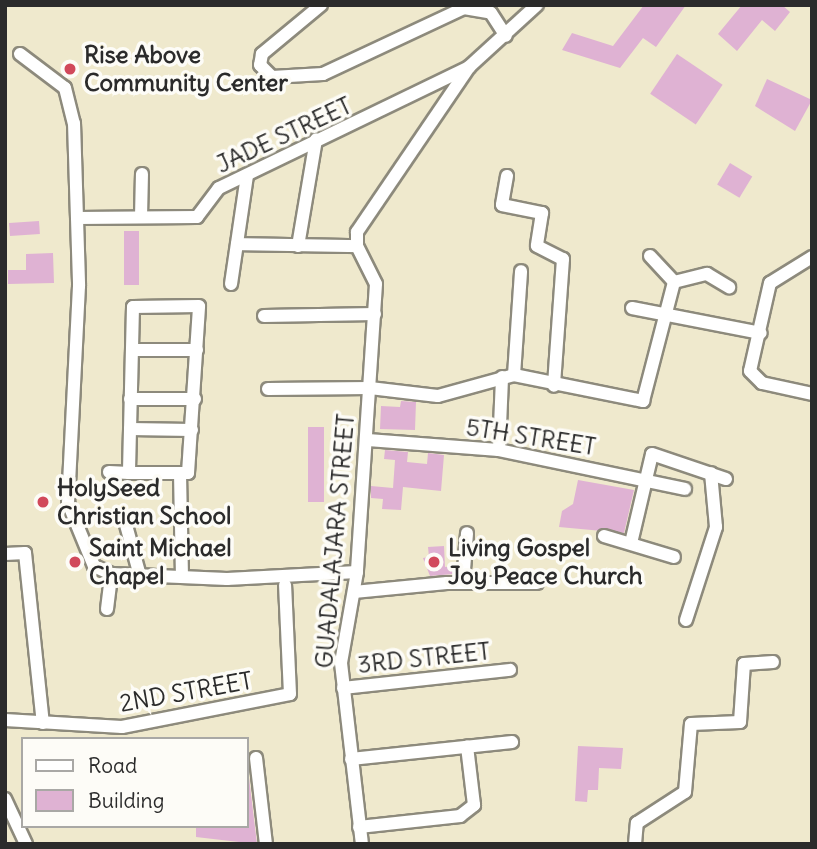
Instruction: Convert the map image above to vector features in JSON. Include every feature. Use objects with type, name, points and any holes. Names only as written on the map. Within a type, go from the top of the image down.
[{"type":"street","points":[[321,5],[262,54],[260,65],[272,77],[323,74],[464,8],[491,13],[506,36]]},
{"type":"street","points":[[237,244],[357,246],[357,232],[469,67],[537,5]]},
{"type":"street","points":[[20,54],[65,88],[74,123],[77,218],[68,503],[94,566],[111,574],[182,577],[357,572]]},
{"type":"street","name":"JADE STREET","points":[[77,218],[197,217],[219,188],[469,67]]},
{"type":"street","points":[[298,246],[316,140]]},
{"type":"street","points":[[141,217],[142,174]]},
{"type":"street","points":[[230,284],[247,176]]},
{"type":"street","points":[[507,176],[502,205],[542,213],[537,246],[563,259],[554,386]]},
{"type":"street","name":"GUADALAJARA STREET","points":[[357,246],[376,276],[368,440],[357,572],[342,643],[343,688],[362,844]]},
{"type":"street","points":[[650,256],[680,279],[706,275],[729,287]]},
{"type":"street","points":[[812,257],[770,282],[751,376],[812,394]]},
{"type":"street","points":[[499,450],[521,271]]},
{"type":"street","points":[[268,388],[370,388],[438,396],[508,376],[643,401],[663,318],[680,279]]},
{"type":"street","points":[[129,473],[133,307],[199,306],[195,399],[184,473],[182,577]]},
{"type":"street","points":[[632,308],[663,318],[761,333]]},
{"type":"street","points":[[264,316],[375,314]]},
{"type":"street","points":[[131,350],[197,350]]},
{"type":"street","points":[[131,399],[195,399]]},
{"type":"street","points":[[130,429],[192,430]]},
{"type":"street","name":"5TH STREET","points":[[368,440],[499,450],[650,477],[685,489]]},
{"type":"street","points":[[631,543],[650,477],[652,454],[726,479]]},
{"type":"street","points":[[109,472],[184,473]]},
{"type":"street","points":[[685,620],[716,527],[711,473]]},
{"type":"street","points":[[126,525],[140,576]]},
{"type":"street","points":[[463,582],[467,533]]},
{"type":"street","points":[[604,536],[674,557]]},
{"type":"street","points":[[5,554],[25,552],[43,723]]},
{"type":"street","points":[[107,609],[111,574]]},
{"type":"street","points":[[354,592],[463,582],[537,583]]},
{"type":"street","name":"2ND STREET","points":[[5,720],[43,723],[162,723],[290,694],[285,584]]},
{"type":"street","points":[[635,844],[637,823],[653,808],[682,798],[691,724],[740,722],[744,664],[773,662]]},
{"type":"street","name":"3RD STREET","points":[[343,688],[510,670]]},
{"type":"street","points":[[351,759],[512,742]]},
{"type":"street","points":[[359,827],[460,816],[474,805],[467,746]]},
{"type":"street","points":[[256,758],[266,844]]},
{"type":"street","points":[[5,799],[26,844]]},
{"type":"building","points":[[644,5],[686,5],[656,47],[643,38],[620,68],[562,50],[572,33],[613,46]]},
{"type":"building","points":[[742,5],[782,5],[790,12],[775,31],[762,20],[737,51],[718,34]]},
{"type":"building","points":[[677,54],[723,85],[696,125],[650,94]]},
{"type":"building","points":[[767,79],[812,100],[795,131],[755,106]]},
{"type":"building","points":[[730,163],[752,176],[739,198],[717,184]]},
{"type":"building","points":[[39,221],[40,234],[10,236],[9,223]]},
{"type":"building","points":[[124,231],[139,231],[139,285],[124,285]]},
{"type":"building","points":[[53,253],[54,283],[8,284],[8,270],[26,270],[26,254]]},
{"type":"building","points":[[401,401],[416,402],[415,430],[380,429],[381,406],[400,407]]},
{"type":"building","points":[[308,427],[324,427],[324,502],[308,502]]},
{"type":"building","points":[[385,450],[408,452],[407,462],[427,464],[428,453],[444,455],[441,491],[403,487],[401,510],[382,509],[383,499],[371,498],[371,486],[393,488],[395,460],[384,459]]},
{"type":"building","points":[[578,480],[634,490],[624,533],[559,527],[562,511],[573,504]]},
{"type":"building","name":"Living Gospel Joy Peace Church","points":[[444,546],[445,567],[453,566],[454,574],[430,576],[423,558],[429,557],[428,547]]},
{"type":"building","points":[[578,746],[623,748],[621,769],[599,768],[598,790],[588,790],[587,802],[575,801]]},
{"type":"building","points":[[248,769],[257,844],[196,837],[196,828],[248,828]]},
{"type":"place","name":"Rise Above Community Center","points":[[70,69]]},
{"type":"place","name":"HolySeed Christian School","points":[[43,502]]},
{"type":"place","name":"Saint Michael Chapel","points":[[75,562]]},
{"type":"place","name":"Living Gospel Joy Peace Church","points":[[434,562]]}]
